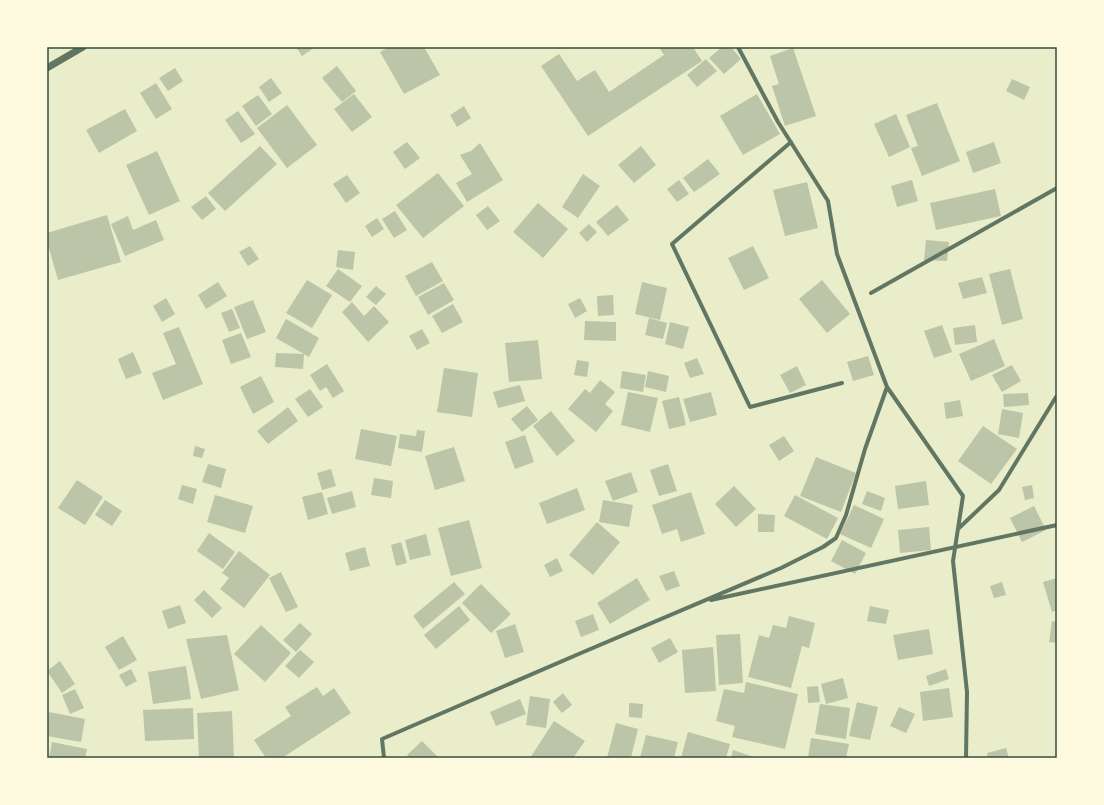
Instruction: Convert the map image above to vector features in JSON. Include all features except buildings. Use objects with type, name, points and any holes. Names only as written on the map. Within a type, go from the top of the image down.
[{"type":"street","points":[[47,68],[83,47]]},
{"type":"street","points":[[738,47],[778,122],[828,201],[837,254],[887,387],[963,496],[953,561],[967,692],[966,758]]},
{"type":"street","points":[[791,142],[672,244],[750,407],[842,383]]},
{"type":"street","points":[[871,293],[1057,188]]},
{"type":"street","points":[[384,758],[382,739],[781,568],[823,547],[836,538],[846,515],[865,449],[887,387]]},
{"type":"street","points":[[958,529],[999,490],[1057,397]]},
{"type":"street","points":[[701,602],[1057,526]]}]
